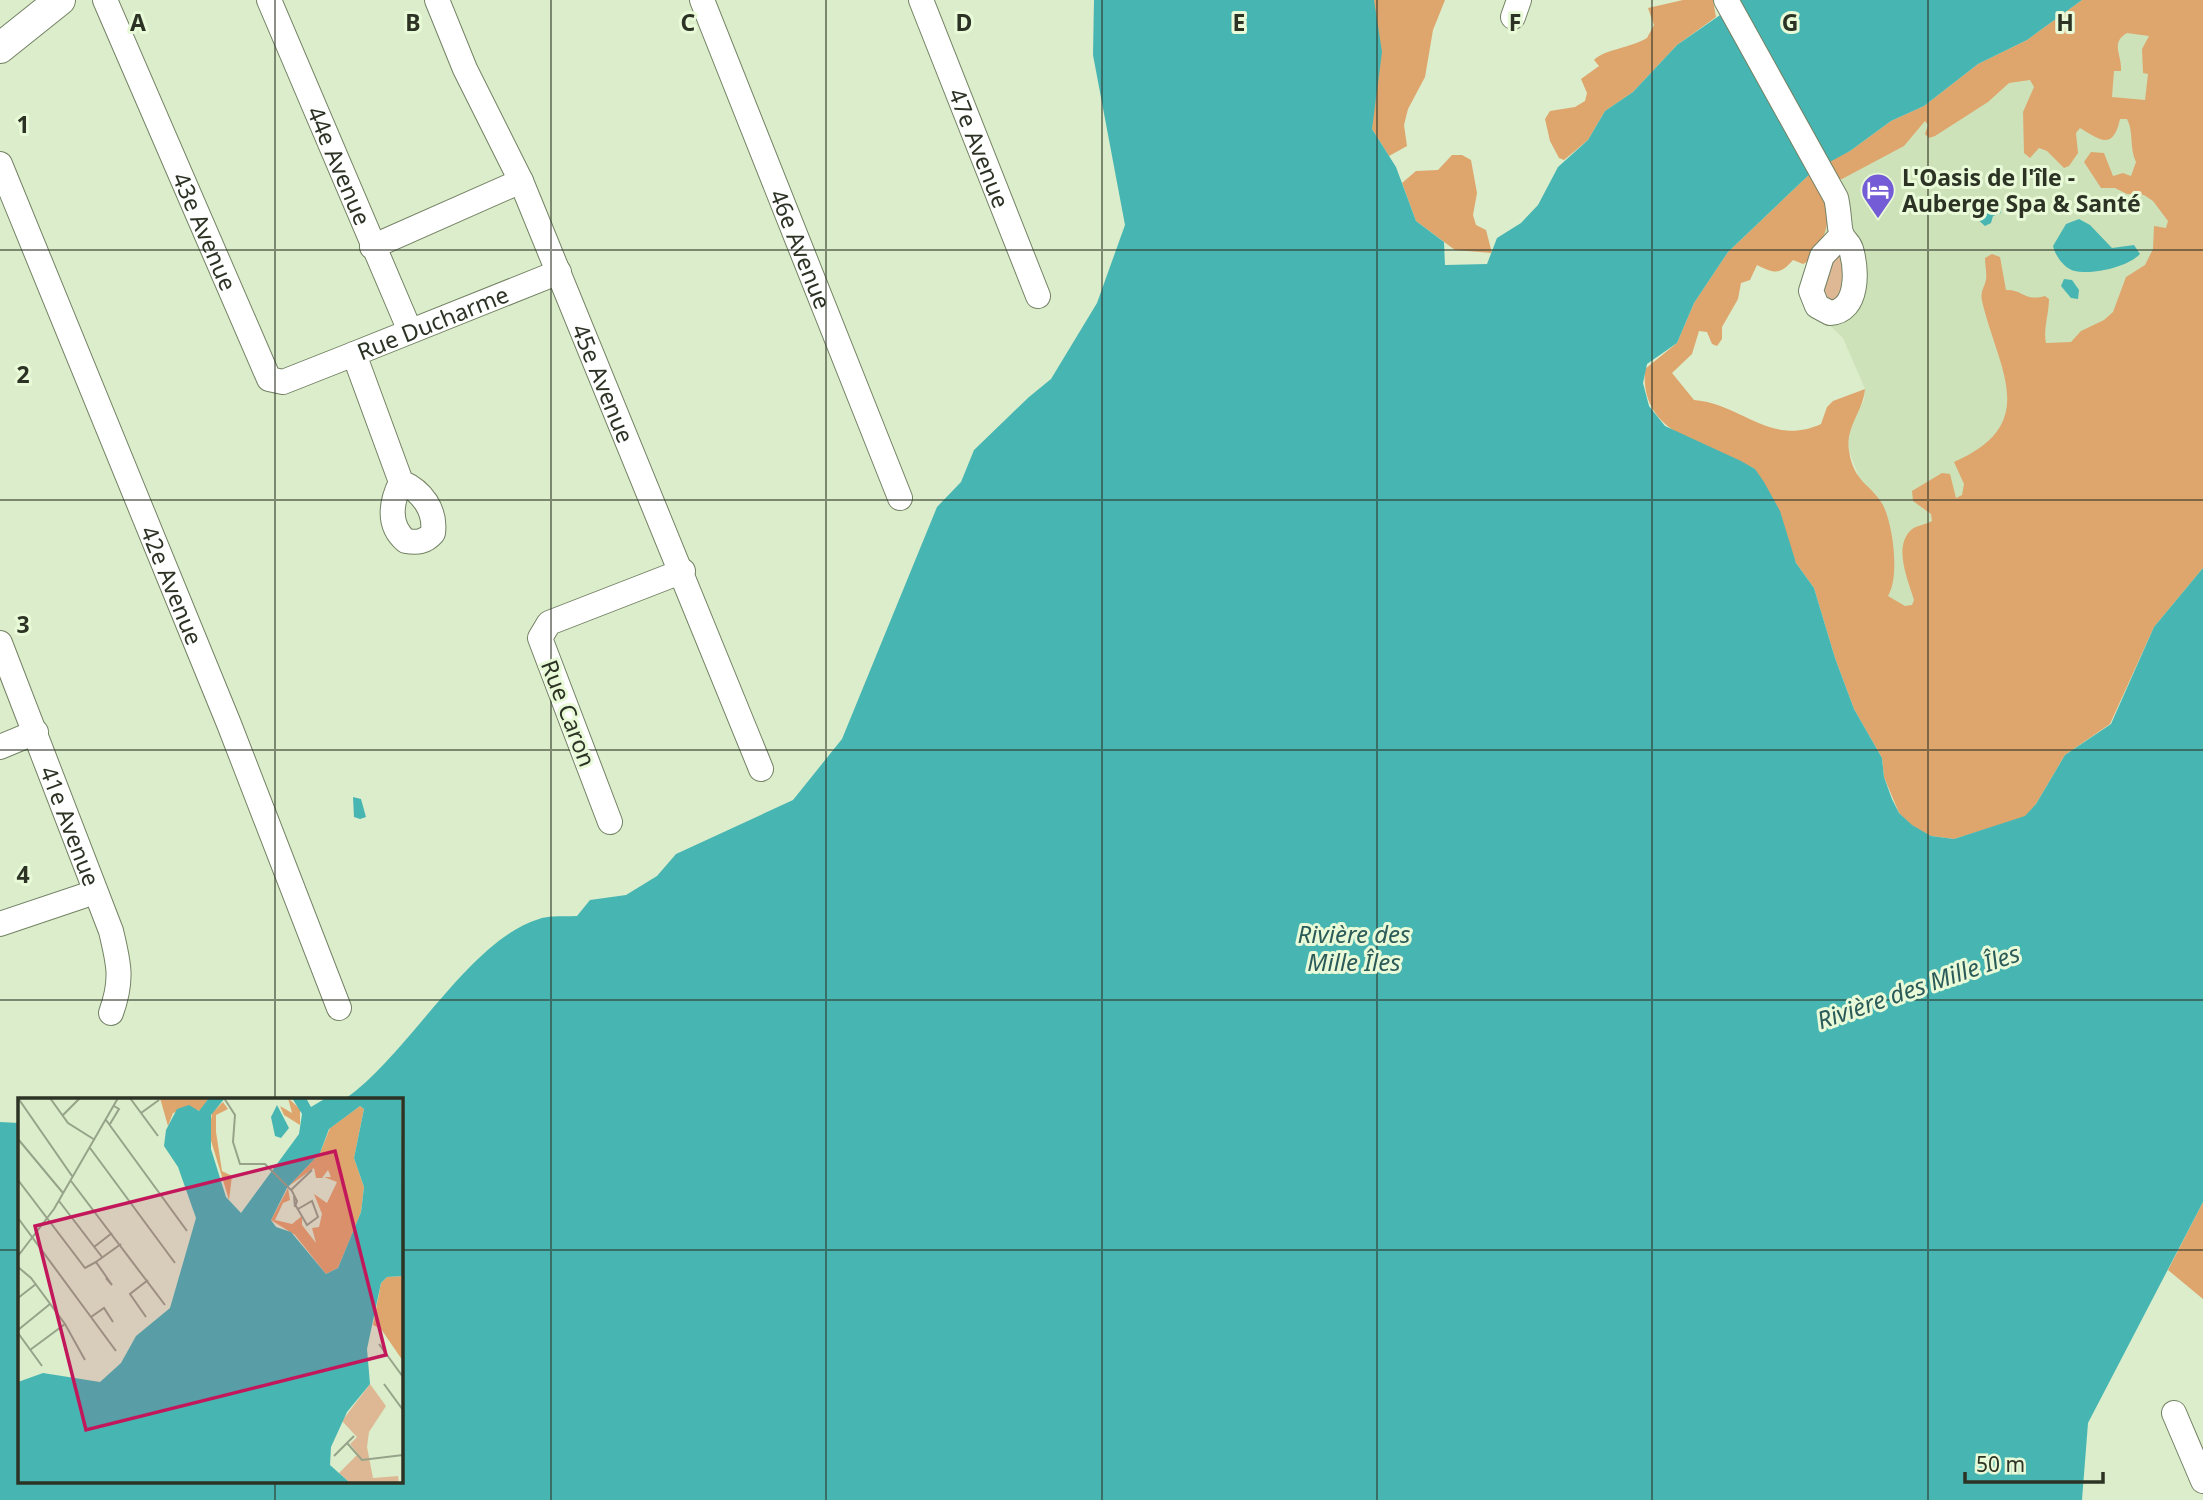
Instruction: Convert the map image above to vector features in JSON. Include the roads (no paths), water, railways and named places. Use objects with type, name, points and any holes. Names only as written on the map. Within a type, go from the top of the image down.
[{"type":"main road","points":[[0,48],[60,0]]},
{"type":"street","name":"43e Avenue","points":[[105,0],[270,379],[283,382],[354,354]]},
{"type":"street","name":"44e Avenue","points":[[269,0],[410,331]]},
{"type":"street","name":"45e Avenue","points":[[437,0],[465,69],[521,181],[683,571],[761,769]]},
{"type":"street","name":"46e Avenue","points":[[702,0],[900,498]]},
{"type":"street","name":"47e Avenue","points":[[921,0],[1038,296]]},
{"type":"street","points":[[1726,0],[1823,170],[1840,209],[1842,235]]},
{"type":"street","name":"42e Avenue","points":[[0,164],[229,724],[338,1008]]},
{"type":"street","points":[[372,247],[521,181]]},
{"type":"street","name":"Rue Ducharme","points":[[401,482],[354,354],[558,272]]},
{"type":"street","name":"Rue Caron","points":[[610,822],[540,638],[549,623],[683,571]]},
{"type":"street","name":"41e Avenue","points":[[0,643],[111,931],[120,970],[118,993],[111,1013]]},
{"type":"street","points":[[0,747],[36,732]]},
{"type":"street","points":[[0,923],[94,892]]},
{"type":"street","points":[[2174,1413],[2203,1482]]},
{"type":"water","name":"Rivière des Mille Îles","points":[[1094,0],[1374,0],[1382,52],[1372,129],[1396,167],[1416,221],[1444,242],[1445,265],[1487,264],[1497,238],[1521,223],[1538,205],[1558,167],[1588,140],[1605,111],[1633,92],[1677,45],[1723,13],[1735,0],[2082,0],[2027,40],[1978,64],[1924,106],[1891,121],[1850,151],[1813,171],[1728,252],[1694,303],[1677,343],[1647,364],[1643,383],[1649,406],[1665,426],[1741,461],[1755,469],[1764,482],[1780,511],[1796,563],[1814,588],[1854,709],[1882,758],[1884,777],[1892,799],[1899,813],[1912,825],[1931,836],[1954,839],[2025,816],[2036,804],[2065,755],[2111,724],[2154,627],[2203,568],[2203,1202],[2088,1423],[2082,1500],[0,1500],[0,1122],[18,1123],[18,1482],[402,1482],[402,1098],[346,1098],[392,1055],[464,973],[513,931],[543,918],[577,916],[590,900],[626,895],[657,876],[676,854],[793,800],[842,739],[937,507],[961,482],[974,450],[1051,379],[1097,303],[1125,225],[1093,55]]},
{"type":"water","points":[[1991,206],[2000,208],[2001,213],[1993,216],[1991,223],[1985,226],[1975,217]]},
{"type":"water","points":[[2079,219],[2090,225],[2112,248],[2134,245],[2140,254],[2127,263],[2109,269],[2082,272],[2067,268],[2053,246],[2066,224]]},
{"type":"water","points":[[2064,279],[2072,280],[2079,290],[2078,299],[2071,298],[2061,286]]},
{"type":"water","points":[[353,797],[361,799],[366,817],[354,817]]},
{"type":"place","name":"L'Oasis de l'île - Auberge Spa & Santé","points":[[1878,220]]}]
